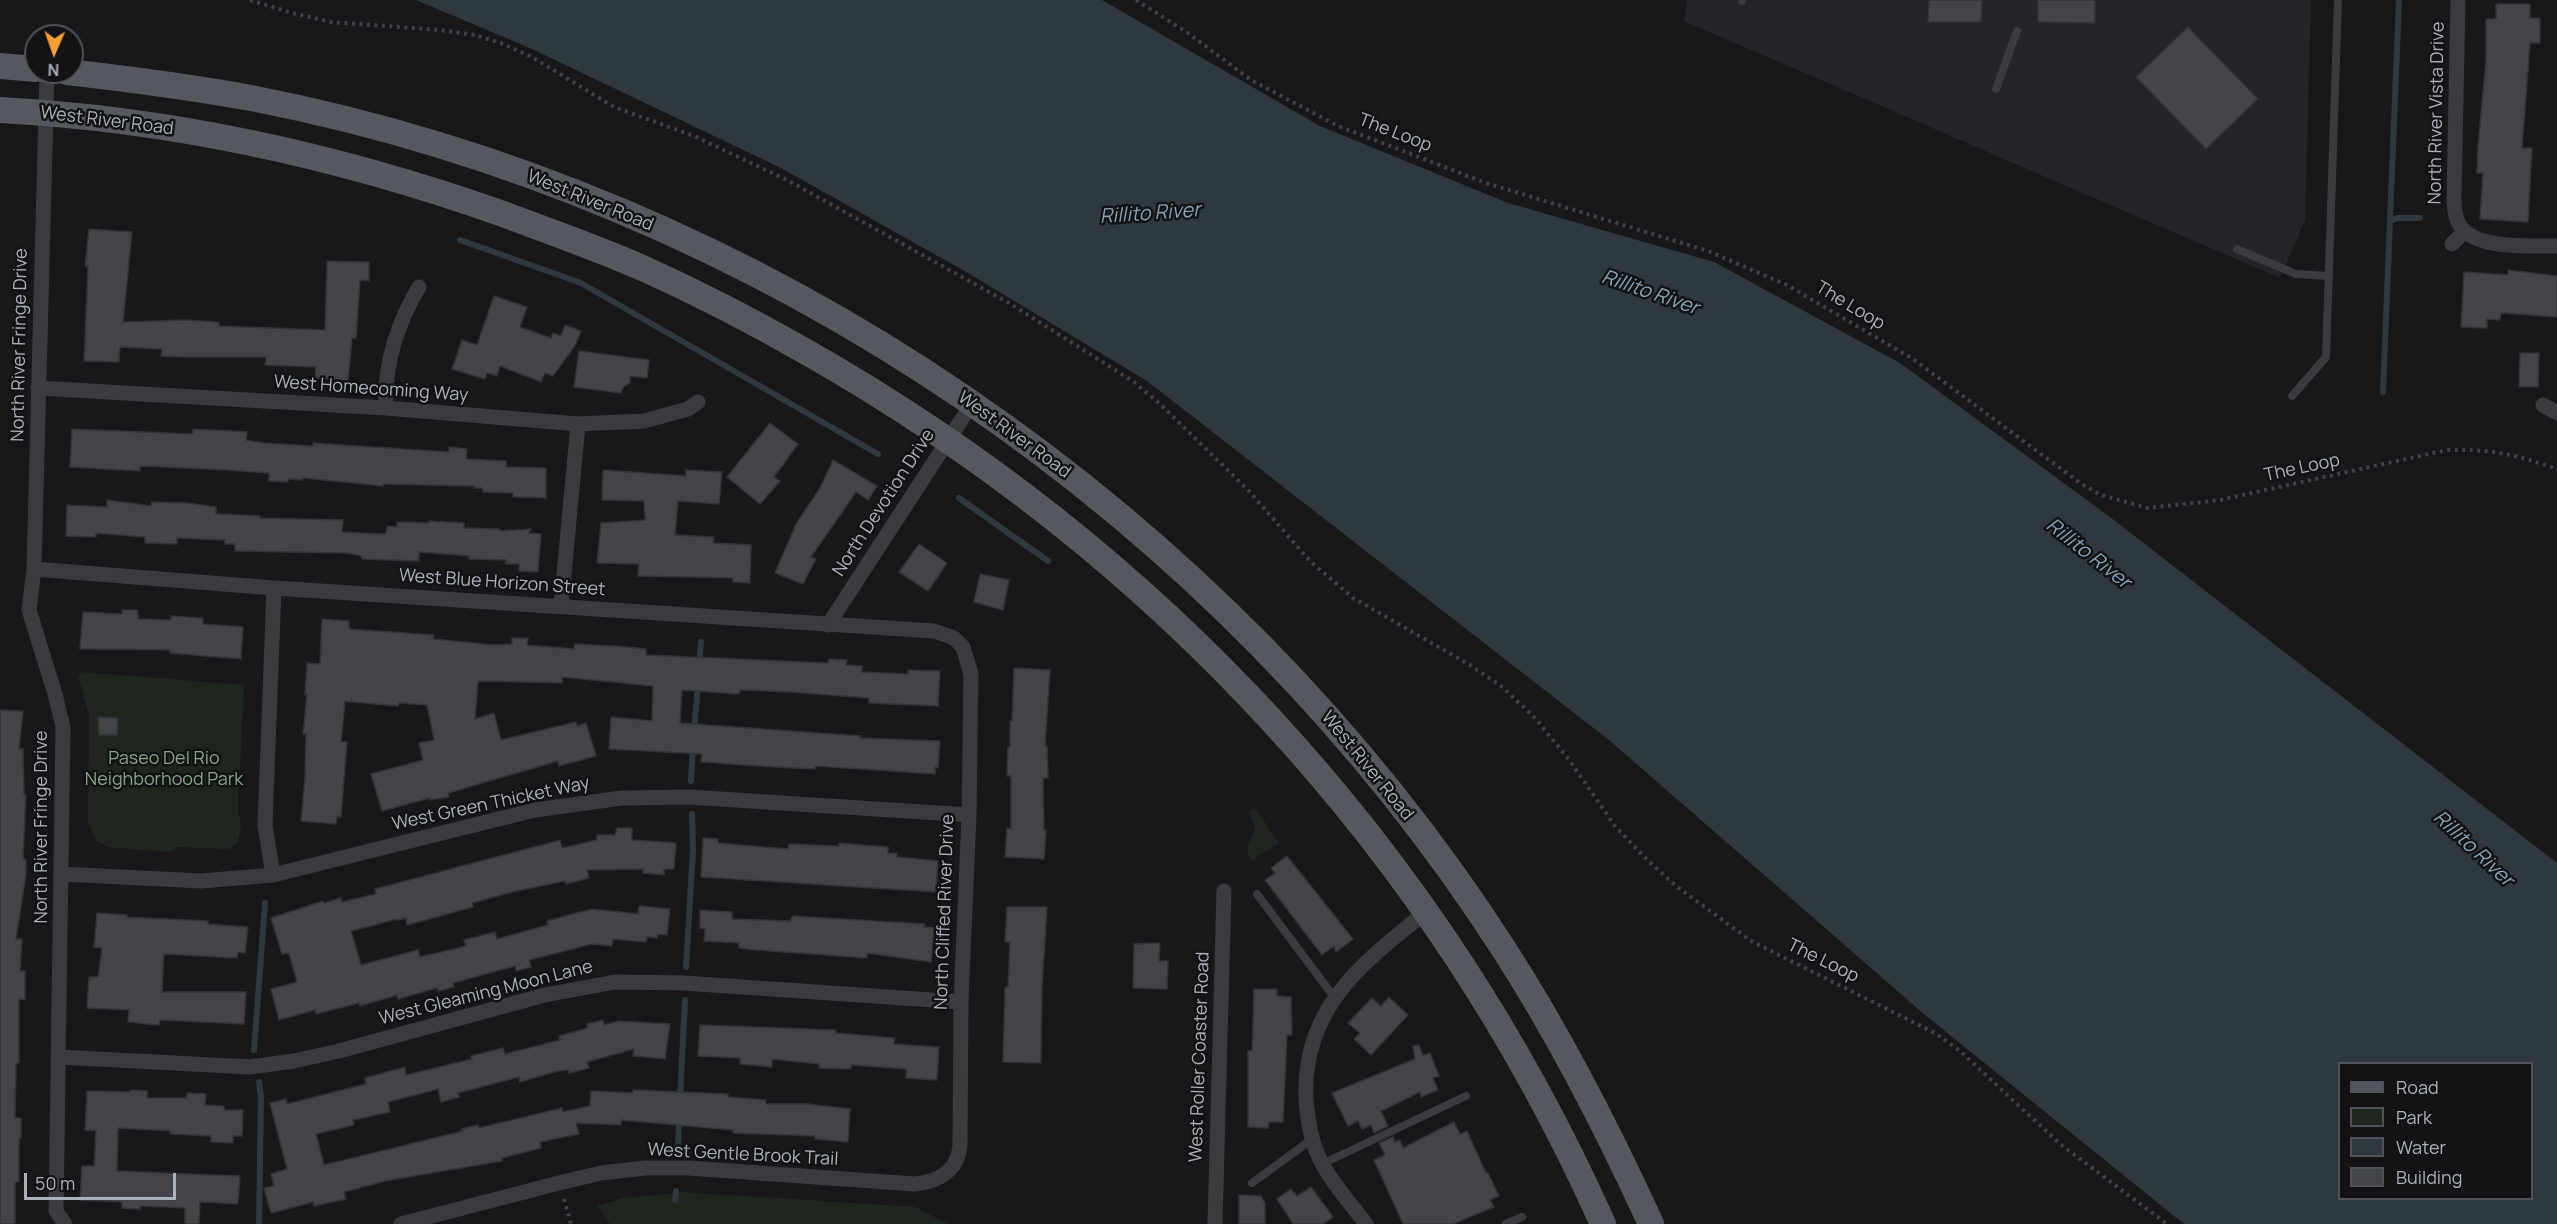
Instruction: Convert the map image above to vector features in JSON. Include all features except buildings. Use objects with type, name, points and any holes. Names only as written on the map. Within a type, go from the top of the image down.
[{"type":"main road","points":[[0,66],[24,68]]},
{"type":"main road","name":"West River Road","points":[[84,74],[198,89],[307,111],[426,143],[565,190],[636,218],[760,276],[894,351],[973,402],[1112,508],[1196,582],[1270,654],[1353,746],[1436,852],[1507,953],[1576,1073],[1611,1139],[1651,1224]]},
{"type":"main road","name":"West River Road","points":[[0,110],[46,112],[220,138],[313,158],[412,184],[522,221],[647,270],[743,317],[863,385],[949,440],[1053,517],[1107,561],[1193,638],[1315,770],[1361,824],[1426,912],[1505,1034],[1560,1135],[1603,1224]]},
{"type":"street","name":"North River Vista Drive","points":[[2458,0],[2454,197],[2459,225],[2465,231]]},
{"type":"street","name":"North River Fringe Drive","points":[[47,84],[34,569],[29,610],[56,694],[63,727],[56,1211],[65,1224]]},
{"type":"street","points":[[2452,244],[2465,231],[2471,236],[2490,243],[2557,246]]},
{"type":"street","points":[[386,408],[386,379],[394,343],[403,314],[419,286]]},
{"type":"street","name":"West Homecoming Way","points":[[38,388],[386,408],[578,424],[644,421],[688,409],[698,402]]},
{"type":"street","name":"North Devotion Drive","points":[[828,624],[973,402]]},
{"type":"street","points":[[2543,405],[2557,413]]},
{"type":"street","points":[[561,606],[578,424]]},
{"type":"street","name":"West Blue Horizon Street","points":[[34,569],[274,588],[934,631],[969,644]]},
{"type":"street","points":[[273,875],[265,825],[274,588]]},
{"type":"street","name":"North Cliffed River Drive","points":[[949,1179],[960,1153],[961,1002],[969,815],[971,674],[969,644]]},
{"type":"street","name":"West Green Thicket Way","points":[[62,873],[201,881],[273,875],[535,810],[622,798],[689,797],[969,815]]},
{"type":"street","name":"West Roller Coaster Road","points":[[1215,1224],[1224,891]]},
{"type":"street","points":[[1366,1224],[1322,1164],[1311,1140],[1306,1091],[1308,1059],[1317,1029],[1334,997],[1368,959],[1426,912]]},
{"type":"street","name":"West Gleaming Moon Lane","points":[[59,1057],[250,1067],[283,1063],[339,1051],[556,992],[615,982],[684,983],[961,1002]]},
{"type":"street","name":"West Gentle Brook Trail","points":[[401,1224],[601,1173],[667,1167],[914,1184],[949,1179]]},
{"type":"lane","points":[[2292,396],[2326,357],[2338,0]]},
{"type":"lane","points":[[1996,89],[2017,31]]},
{"type":"lane","points":[[2237,249],[2296,274],[2329,276]]},
{"type":"lane","points":[[1257,894],[1334,997]]},
{"type":"lane","points":[[1322,1164],[1466,1096]]},
{"type":"lane","points":[[1252,1184],[1311,1140]]},
{"type":"lane","points":[[1506,1224],[1522,1217]]},
{"type":"path","name":"The Loop","points":[[250,0],[330,22],[440,30],[475,36],[532,57],[614,107],[694,136],[732,153],[933,260],[1009,303],[1134,382],[1193,434],[1248,490],[1286,535],[1332,581],[1353,598],[1470,665],[1501,686],[1542,726],[1615,826],[1676,886],[1751,941],[1935,1033],[1959,1051],[2060,1144],[2167,1224]]},
{"type":"path","name":"The Loop","points":[[1136,0],[1188,33],[1251,80],[1338,126],[1486,183],[1708,251],[1787,285],[1913,359],[2080,483],[2101,495],[2148,508],[2220,500],[2447,450],[2483,449],[2519,456],[2557,470]]},
{"type":"path","points":[[559,1183],[571,1224]]},
{"type":"shaded area","points":[[1687,0],[2311,0],[2305,220],[2280,278],[1684,21]]},
{"type":"green space","name":"Paseo Del Rio Neighborhood Park","points":[[83,672],[244,685],[238,808],[241,829],[237,844],[228,849],[176,847],[171,852],[106,847],[96,841],[88,822],[89,716],[78,676]]},
{"type":"green space","points":[[1254,806],[1279,843],[1251,861],[1247,849],[1255,828],[1249,812]]},
{"type":"green space","points":[[684,1192],[915,1207],[948,1224],[610,1224],[597,1206],[624,1198]]},
{"type":"water","name":"Rillito River","points":[[416,0],[1102,0],[1320,126],[1508,203],[1714,262],[1900,363],[2110,517],[2557,863],[2557,1224],[2184,1224],[1925,1015],[1609,740],[1147,381],[968,273],[781,168],[532,49]]},
{"type":"waterway","points":[[2383,392],[2399,0]]},
{"type":"waterway","points":[[2391,220],[2420,218]]},
{"type":"waterway","points":[[460,240],[581,283],[878,454]]},
{"type":"waterway","points":[[959,498],[1048,561]]},
{"type":"waterway","points":[[699,666],[701,642]]},
{"type":"waterway","points":[[694,731],[698,685]]},
{"type":"waterway","points":[[691,781],[693,747]]},
{"type":"waterway","points":[[686,967],[693,850],[692,814]]},
{"type":"waterway","points":[[254,1050],[265,903]]},
{"type":"waterway","points":[[680,1098],[685,1000]]},
{"type":"waterway","points":[[259,1082],[261,1097],[259,1224]]},
{"type":"waterway","points":[[678,1151],[679,1118]]},
{"type":"waterway","points":[[675,1200],[676,1191]]}]
